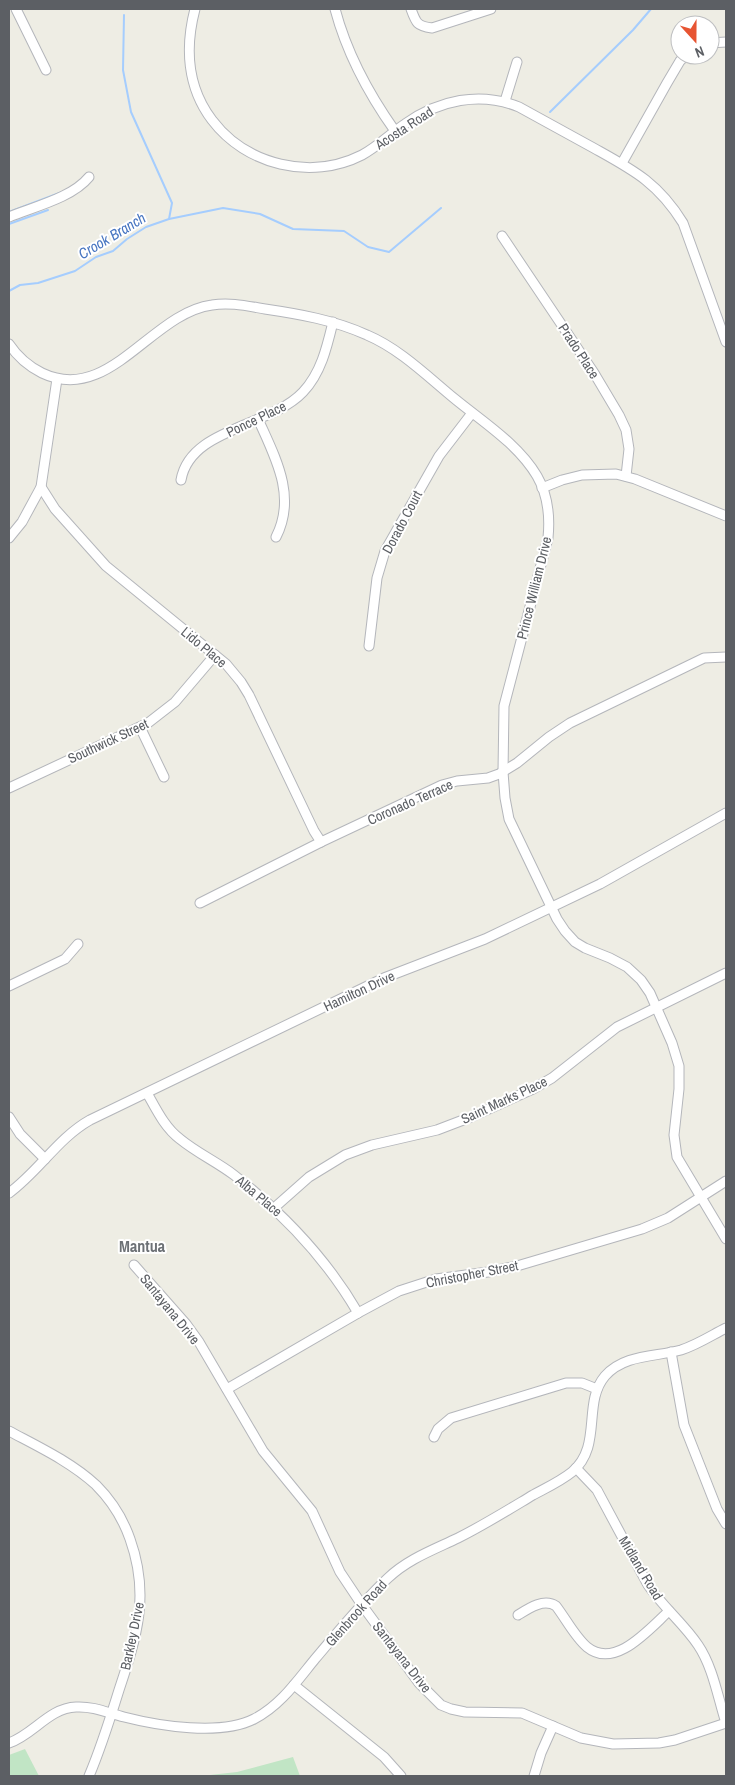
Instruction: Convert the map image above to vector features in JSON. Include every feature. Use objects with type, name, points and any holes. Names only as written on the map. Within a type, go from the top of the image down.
[{"type":"street","points":[[16,9],[46,70]]},
{"type":"street","name":"Acosta Road","points":[[195,9],[188,46],[194,85],[210,118],[223,132],[243,149],[267,160],[302,168],[339,163],[361,155],[426,111],[449,102],[473,99],[504,101],[536,116],[622,163],[645,178],[659,191],[683,223],[726,342]]},
{"type":"street","points":[[335,9],[343,38],[357,71],[367,90],[395,131]]},
{"type":"street","points":[[411,9],[416,22],[423,27],[432,28],[492,9]]},
{"type":"street","points":[[504,101],[517,62]]},
{"type":"street","points":[[622,163],[677,65]]},
{"type":"street","points":[[9,217],[69,193],[81,186],[88,177]]},
{"type":"street","name":"Prado Place","points":[[502,236],[619,415],[626,430],[629,449],[626,476]]},
{"type":"street","name":"Prince William Drive","points":[[9,344],[29,366],[57,379],[83,378],[103,372],[177,317],[207,305],[236,304],[299,314],[333,322],[366,334],[390,347],[522,456],[536,475],[542,488],[547,508],[548,538],[504,706],[503,772],[509,819],[551,907],[565,931],[575,942],[618,962],[635,974],[646,988],[656,1007],[672,1043],[679,1066],[679,1089],[674,1135],[675,1147],[682,1166],[726,1239]]},
{"type":"street","name":"Ponce Place","points":[[181,480],[186,464],[195,452],[217,438],[294,400],[311,382],[321,363],[333,322]]},
{"type":"street","points":[[9,538],[22,522],[41,487],[57,379]]},
{"type":"street","name":"Dorado Court","points":[[369,646],[377,578],[385,551],[439,456],[472,413]]},
{"type":"street","points":[[258,419],[276,460],[284,488],[284,517],[276,536]]},
{"type":"street","points":[[542,488],[582,475],[598,473],[626,476],[726,516]]},
{"type":"street","name":"Lido Place","points":[[41,487],[55,509],[106,566],[231,669],[249,695],[314,830],[322,842]]},
{"type":"street","name":"Southwick Street","points":[[9,788],[140,728],[176,702],[215,655]]},
{"type":"street","name":"Coronado Terrace","points":[[200,903],[442,785],[457,781],[488,778],[503,772],[525,758],[549,737],[570,723],[704,658],[726,657]]},
{"type":"street","points":[[140,728],[164,777]]},
{"type":"street","name":"Hamilton Drive","points":[[9,1193],[27,1178],[79,1126],[384,978],[485,939],[617,875],[682,836],[726,813]]},
{"type":"street","points":[[9,986],[66,959],[78,944]]},
{"type":"street","name":"Saint Marks Place","points":[[274,1208],[309,1177],[345,1155],[372,1145],[437,1130],[533,1089],[552,1078],[617,1027],[726,973]]},
{"type":"street","name":"Alba Place","points":[[147,1093],[161,1118],[177,1136],[233,1174],[274,1208],[326,1264],[358,1313]]},
{"type":"street","points":[[9,1117],[20,1134],[45,1159]]},
{"type":"street","name":"Christopher Street","points":[[227,1389],[399,1291],[427,1281],[504,1269],[642,1229],[668,1218],[726,1182]]},
{"type":"street","name":"Santayana Drive","points":[[134,1265],[186,1324],[263,1451],[312,1511],[340,1572],[362,1605],[419,1683],[441,1705],[465,1712],[522,1713],[595,1742],[636,1744],[675,1740],[726,1723]]},
{"type":"street","points":[[434,1438],[438,1429],[451,1418],[566,1383],[582,1383],[597,1389],[605,1376],[616,1367],[635,1359],[691,1346],[726,1328]]},
{"type":"street","points":[[671,1352],[684,1425],[717,1509],[726,1524]]},
{"type":"street","name":"Glenbrook Road","points":[[9,1743],[21,1737],[54,1713],[76,1707],[94,1708],[167,1726],[229,1727],[248,1722],[259,1716],[294,1685],[370,1595],[405,1564],[480,1527],[576,1468],[590,1443],[597,1389]]},
{"type":"street","name":"Barkley Drive","points":[[9,1431],[83,1474],[108,1498],[128,1532],[138,1566],[141,1597],[135,1639],[112,1713],[89,1776]]},
{"type":"street","name":"Midland Road","points":[[576,1468],[597,1490],[648,1585],[703,1653],[726,1723]]},
{"type":"street","points":[[518,1615],[529,1608],[543,1603],[552,1604],[556,1606],[588,1648],[601,1654],[610,1654],[625,1649],[669,1611]]},
{"type":"street","points":[[294,1685],[384,1757],[401,1776]]},
{"type":"street","points":[[534,1776],[541,1753],[553,1726]]},
{"type":"green space","points":[[25,1749],[39,1776],[9,1776],[9,1755]]},
{"type":"green space","points":[[293,1757],[300,1776],[201,1776],[237,1772]]},
{"type":"waterway","points":[[550,112],[633,30],[651,9]]},
{"type":"waterway","points":[[124,15],[123,70],[131,112],[172,203],[169,219]]},
{"type":"waterway","points":[[9,212],[62,192]]},
{"type":"waterway","name":"Crook Branch","points":[[9,291],[20,285],[38,283],[75,271],[96,257],[113,251],[146,227],[169,219],[223,208],[260,214],[293,229],[344,231],[368,247],[389,252],[441,208]]},
{"type":"waterway","points":[[9,224],[48,210]]},
{"type":"district","name":"Mantua","points":[[142,1246]]}]
